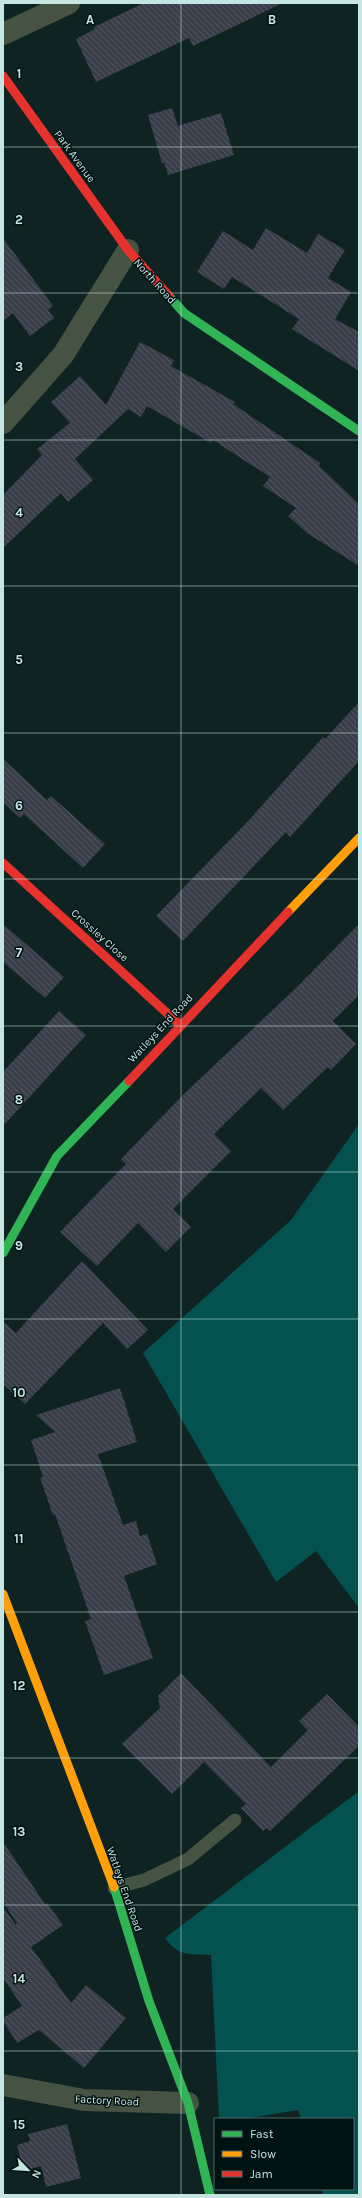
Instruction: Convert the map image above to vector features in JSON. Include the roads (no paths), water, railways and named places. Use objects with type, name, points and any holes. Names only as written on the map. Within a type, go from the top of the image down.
[{"type":"street","points":[[3,34],[69,3]]},
{"type":"street","name":"Park Avenue","points":[[3,76],[128,250]]},
{"type":"street","name":"North Road","points":[[3,423],[63,355],[128,250],[184,313],[359,431]]},
{"type":"street","name":"Watleys End Road","points":[[3,1253],[57,1156],[180,1024],[359,838]]},
{"type":"street","name":"Crossley Close","points":[[3,863],[180,1024]]},
{"type":"street","name":"Watleys End Road","points":[[3,1594],[114,1888],[149,2001],[188,2103],[210,2195]]},
{"type":"street","name":"Factory Road","points":[[3,2085],[84,2100],[188,2103]]},
{"type":"lane","points":[[114,1888],[144,1880],[188,1860],[235,1820]]}]
